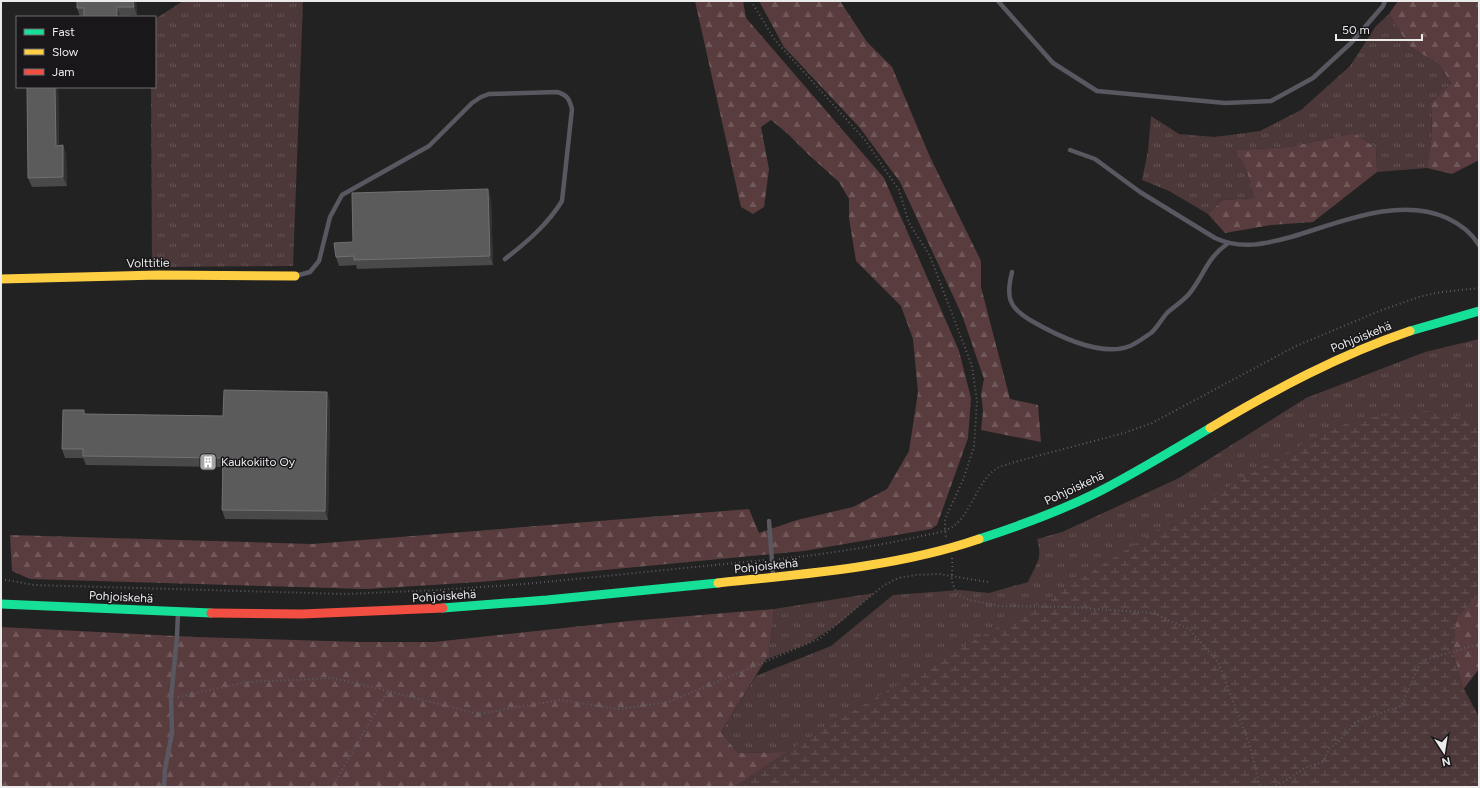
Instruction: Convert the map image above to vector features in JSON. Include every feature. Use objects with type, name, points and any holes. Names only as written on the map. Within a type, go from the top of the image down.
[{"type":"main road","name":"Volttitie","points":[[1,279],[158,275],[295,276]]},
{"type":"main road","name":"Pohjoiskehä","points":[[1,604],[178,612],[299,614],[446,609],[536,602],[773,577],[903,559],[977,540],[1026,523],[1102,490],[1259,400],[1325,365],[1380,341],[1439,321],[1479,311]]},
{"type":"lane","points":[[998,1],[1053,64],[1098,92],[1225,103],[1272,100],[1313,78],[1351,43],[1383,6],[1385,1]]},
{"type":"lane","points":[[295,276],[310,272],[319,261],[330,216],[342,195],[429,146],[463,111],[476,100],[489,94],[557,92],[564,94],[569,99],[572,108],[562,201],[556,211],[530,239],[506,259]]},
{"type":"lane","points":[[1070,150],[1095,159],[1140,192],[1227,244],[1242,246],[1255,245],[1279,240],[1381,211],[1417,209],[1434,213],[1459,225],[1474,237],[1479,245]]},
{"type":"lane","points":[[1012,272],[1008,286],[1009,298],[1018,313],[1042,327],[1085,346],[1106,350],[1130,346],[1152,332],[1168,313],[1189,294],[1210,259],[1217,251],[1227,244]]},
{"type":"lane","points":[[769,521],[773,577]]},
{"type":"lane","points":[[164,787],[165,769],[172,732],[171,699],[178,612]]},
{"type":"path","points":[[751,1],[775,40],[865,140],[899,190],[909,223],[930,256],[970,359],[977,401],[974,447],[964,480],[945,519],[945,530]]},
{"type":"path","points":[[1,579],[34,585],[345,594],[439,590],[525,584],[812,555],[882,544],[945,530],[954,526],[962,517],[987,478],[996,469],[1011,463],[1124,433],[1152,423],[1296,346],[1382,310],[1422,296],[1479,288]]},
{"type":"path","points":[[171,699],[247,682],[332,678],[478,714],[560,700],[619,710],[669,702],[819,639],[883,586],[898,578],[916,575],[952,576],[988,582]]},
{"type":"path","points":[[952,576],[952,583],[956,594],[969,600],[1001,606],[1069,607],[1153,613],[1189,629],[1218,662],[1250,746],[1260,787]]},
{"type":"path","points":[[1272,787],[1284,782],[1304,768],[1322,762],[1328,749],[1338,742],[1356,722],[1401,706],[1421,661],[1479,644]]},
{"type":"path","points":[[332,787],[388,691]]},
{"type":"green space","points":[[183,1],[303,1],[293,266],[152,267],[151,88],[156,88],[156,18]]},
{"type":"green space","points":[[695,1],[743,1],[746,18],[884,178],[959,351],[971,398],[968,438],[937,525],[931,529],[804,551],[480,582],[367,589],[30,579],[12,571],[10,535],[312,544],[749,509],[759,533],[797,520],[853,507],[887,489],[909,451],[918,392],[913,339],[901,306],[856,261],[849,218],[849,199],[839,182],[771,120],[761,127],[769,169],[764,207],[753,214],[741,207]]},
{"type":"green space","points":[[759,1],[840,1],[867,42],[892,67],[930,157],[981,261],[981,287],[1010,399],[1038,405],[1041,442],[981,430],[983,411],[981,394],[984,379],[962,315],[900,182],[860,128],[784,47]]},
{"type":"green space","points":[[1398,1],[1479,1],[1479,160],[1452,174],[1427,168],[1432,135],[1431,103],[1451,83],[1440,65],[1409,46],[1389,14]]},
{"type":"green space","points":[[1389,14],[1409,46],[1440,65],[1451,83],[1431,103],[1432,135],[1427,168],[1377,172],[1376,148],[1354,133],[1289,147],[1237,150],[1247,171],[1254,198],[1223,200],[1208,214],[1169,191],[1142,180],[1148,151],[1151,116],[1179,134],[1215,137],[1260,131],[1301,110],[1350,66],[1376,26]]},
{"type":"green space","points":[[1354,133],[1376,148],[1377,172],[1313,222],[1271,225],[1225,233],[1208,214],[1223,200],[1254,198],[1247,171],[1236,150],[1289,147]]},
{"type":"green space","points":[[1479,339],[1479,446],[786,752],[738,753],[721,732],[756,676],[831,646],[893,595],[960,590],[989,593],[1028,582],[1039,557],[1039,546],[1037,539],[1062,532],[1179,478],[1306,398],[1425,352]]},
{"type":"green space","points":[[1427,411],[1479,420],[1479,594],[1457,618],[1453,651],[1464,689],[1479,717],[1479,787],[734,787],[786,752],[918,672],[1053,596],[1200,503],[1309,440],[1357,419]]},
{"type":"green space","points":[[1479,446],[1479,669],[1439,721],[1479,787],[1,787],[1,627],[195,637],[360,642],[434,642],[629,621],[774,609],[769,654],[721,732],[738,753],[786,752],[871,719]]},
{"type":"green space","points":[[874,593],[838,624],[809,643],[765,660],[769,654],[774,609]]},
{"type":"building","points":[[77,1],[133,1],[134,7],[117,7],[117,16],[84,16],[84,8],[77,8]]},
{"type":"building","points":[[27,88],[55,88],[56,146],[63,145],[63,177],[28,178]]},
{"type":"building","points":[[488,189],[490,256],[354,260],[354,256],[336,257],[334,243],[353,242],[352,193]]},
{"type":"building","name":"Kaukokiito Oy","points":[[224,390],[327,392],[325,511],[222,510],[223,458],[83,456],[83,449],[62,449],[63,410],[84,410],[84,414],[223,416]]},
{"type":"traffic: fast","points":[[1410,331],[1479,311]]},
{"type":"traffic: fast","points":[[979,539],[1043,517],[1089,497],[1210,428]]},
{"type":"traffic: fast","points":[[443,608],[547,600],[718,583]]},
{"type":"traffic: fast","points":[[1,604],[211,613]]},
{"type":"traffic: slow","points":[[1,279],[158,275],[295,276]]},
{"type":"traffic: slow","points":[[1210,428],[1307,374],[1384,340],[1410,331]]},
{"type":"traffic: slow","points":[[718,583],[817,573],[883,563],[948,549],[979,539]]},
{"type":"traffic: jam","points":[[211,613],[302,614],[443,608]]},
{"type":"place","name":"Kaukokiito Oy","points":[[208,462]]}]
